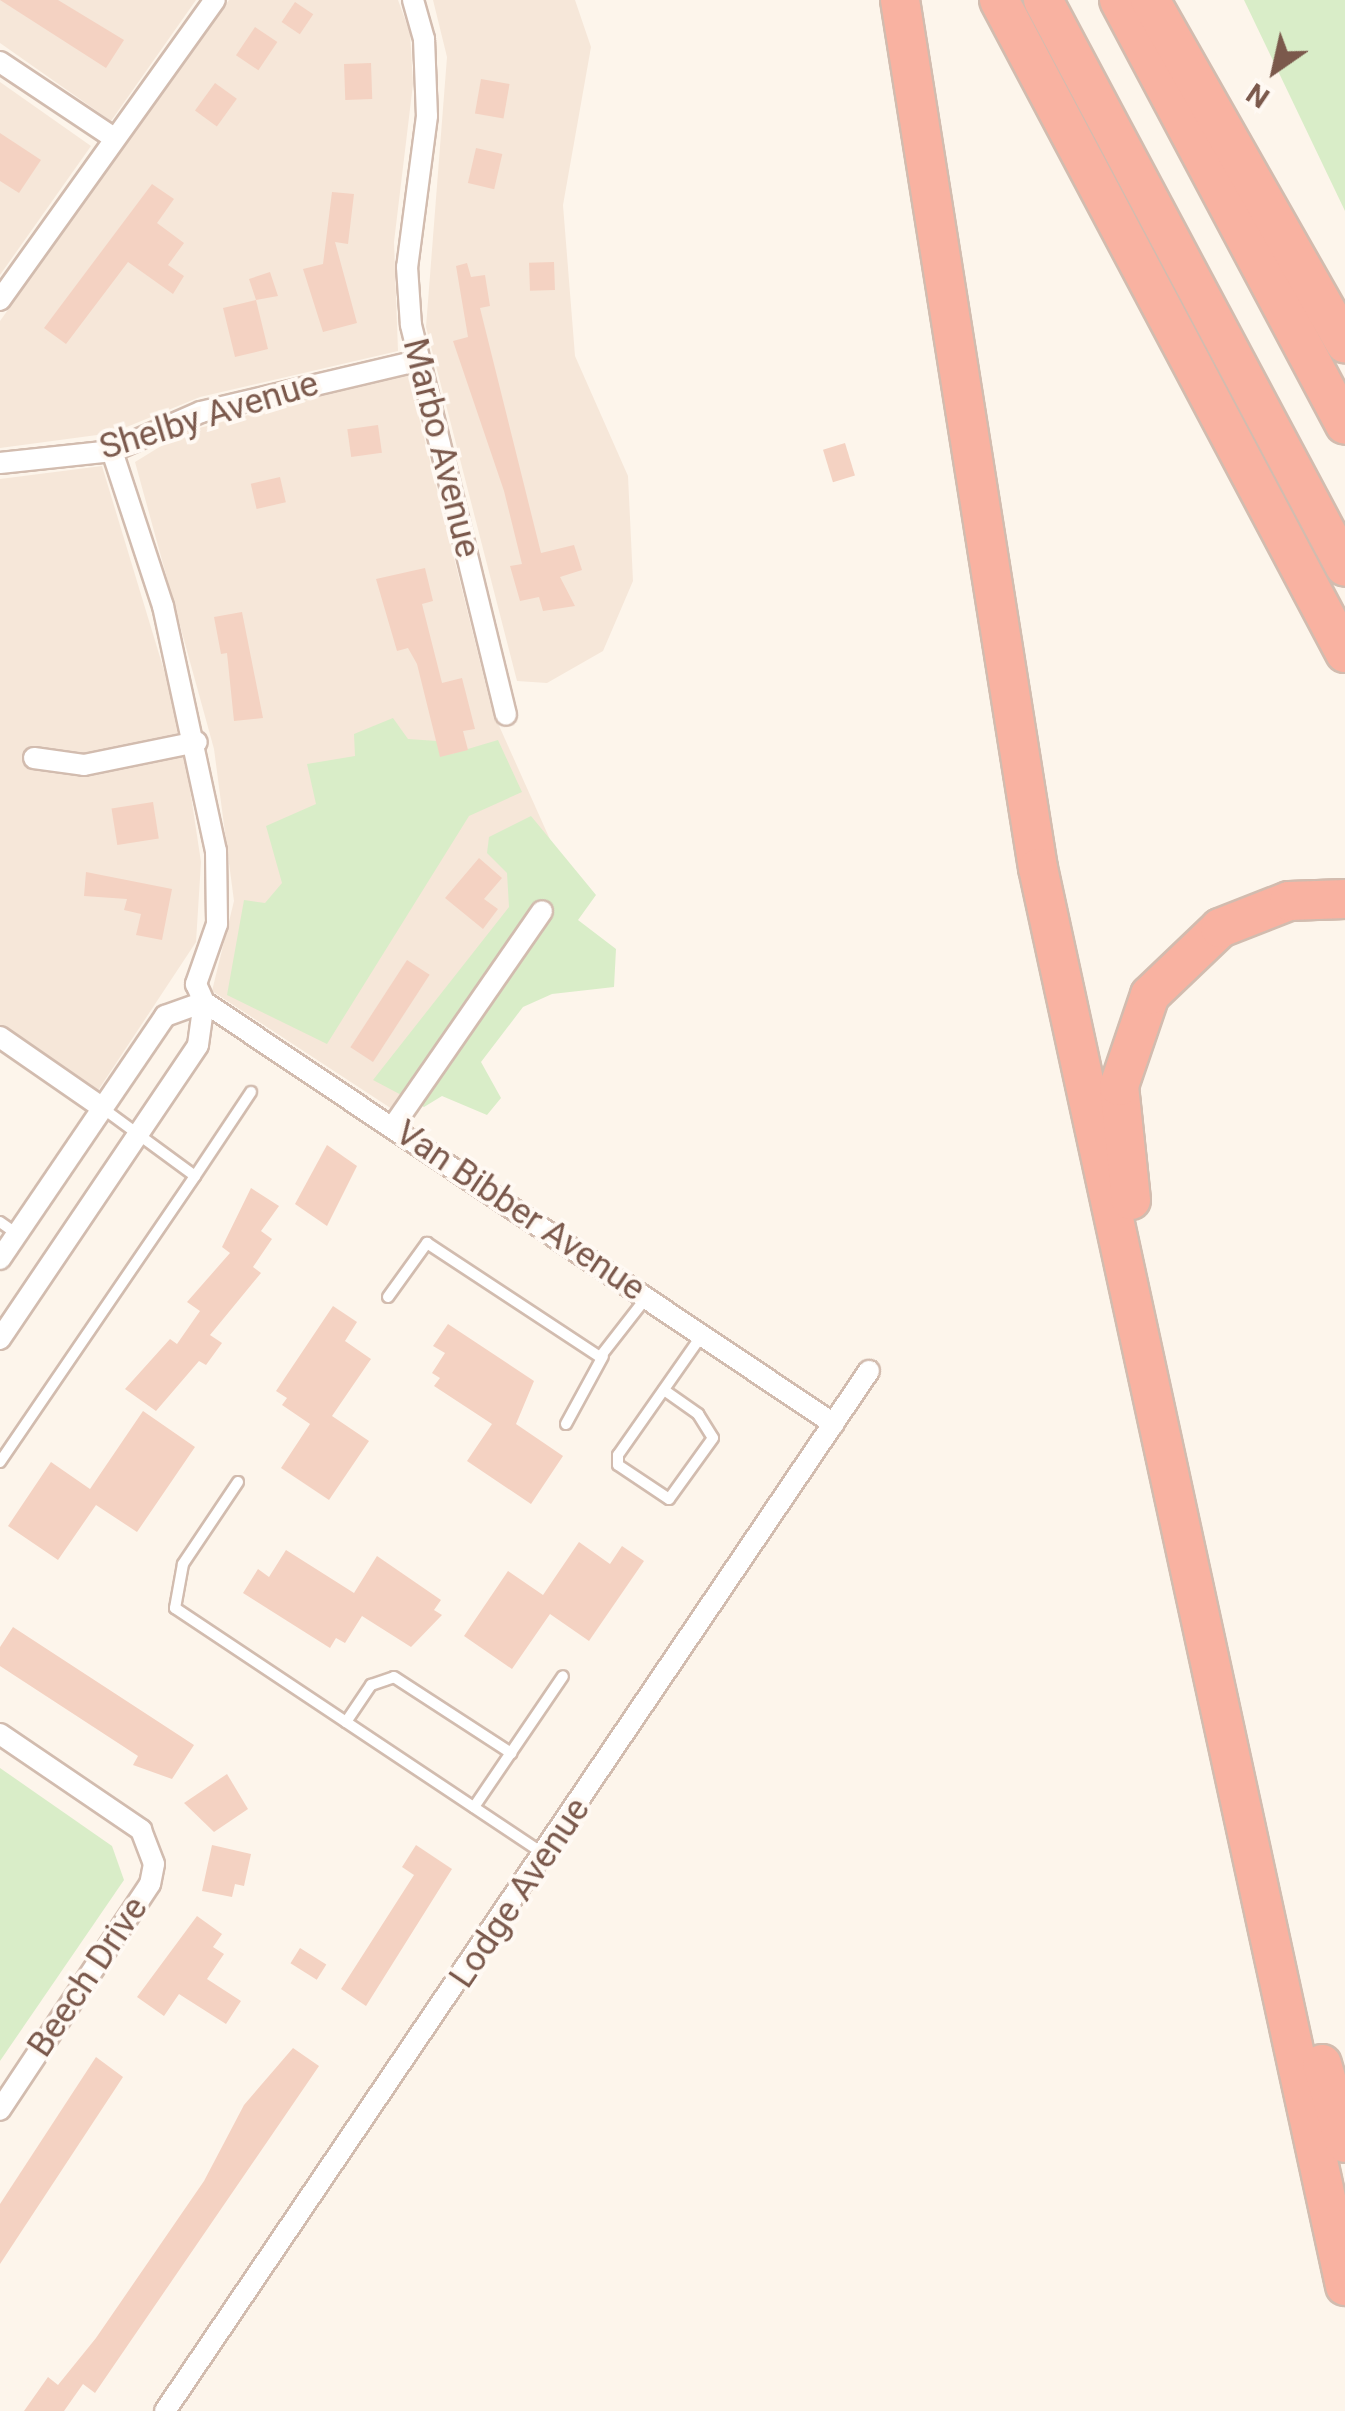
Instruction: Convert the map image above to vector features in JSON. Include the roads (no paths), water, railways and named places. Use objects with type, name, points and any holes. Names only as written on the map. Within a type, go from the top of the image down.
[{"type":"highway","points":[[900,0],[1038,868],[1345,2286]]},
{"type":"highway","points":[[999,0],[1345,653]]},
{"type":"highway","points":[[1044,0],[1345,568]]},
{"type":"highway","points":[[1119,0],[1345,425]]},
{"type":"highway","points":[[1150,0],[1345,343]]},
{"type":"highway","points":[[1345,898],[1289,901],[1200,942],[1138,1016],[1122,1063],[1118,1114],[1345,2143]]},
{"type":"street","points":[[0,300],[215,0]]},
{"type":"street","name":"Marbo Avenue","points":[[413,0],[426,62],[408,267],[416,361],[506,715]]},
{"type":"street","points":[[0,62],[114,138]]},
{"type":"street","name":"Shelby Avenue","points":[[0,463],[112,452],[201,412],[416,361]]},
{"type":"street","points":[[0,1339],[198,1046],[204,1002],[196,984],[218,898],[196,742],[145,541],[112,452]]},
{"type":"street","points":[[34,758],[67,767],[196,742]]},
{"type":"street","points":[[394,1125],[542,911]]},
{"type":"street","points":[[0,1259],[8,1228],[101,1107],[164,1016],[204,1002]]},
{"type":"street","name":"Van Bibber Avenue","points":[[204,1002],[394,1125],[834,1424]]},
{"type":"street","points":[[0,1037],[101,1107]]},
{"type":"street","name":"Lodge Avenue","points":[[165,2411],[546,1855],[869,1371]]},
{"type":"street","name":"Beech Drive","points":[[0,1734],[141,1830],[154,1864],[150,1884],[0,2110]]},
{"type":"lane","points":[[0,1462],[251,1092]]},
{"type":"lane","points":[[101,1107],[136,1137],[195,1176]]},
{"type":"lane","points":[[388,1297],[428,1242],[603,1356]]},
{"type":"lane","points":[[566,1424],[603,1356],[647,1298]]},
{"type":"lane","points":[[664,1390],[698,1414],[713,1438],[669,1499],[618,1465],[664,1390],[702,1334]]},
{"type":"lane","points":[[238,1482],[183,1564],[174,1608],[546,1855]]},
{"type":"lane","points":[[474,1807],[563,1676]]},
{"type":"lane","points":[[346,1722],[371,1685],[394,1678],[511,1753]]}]
